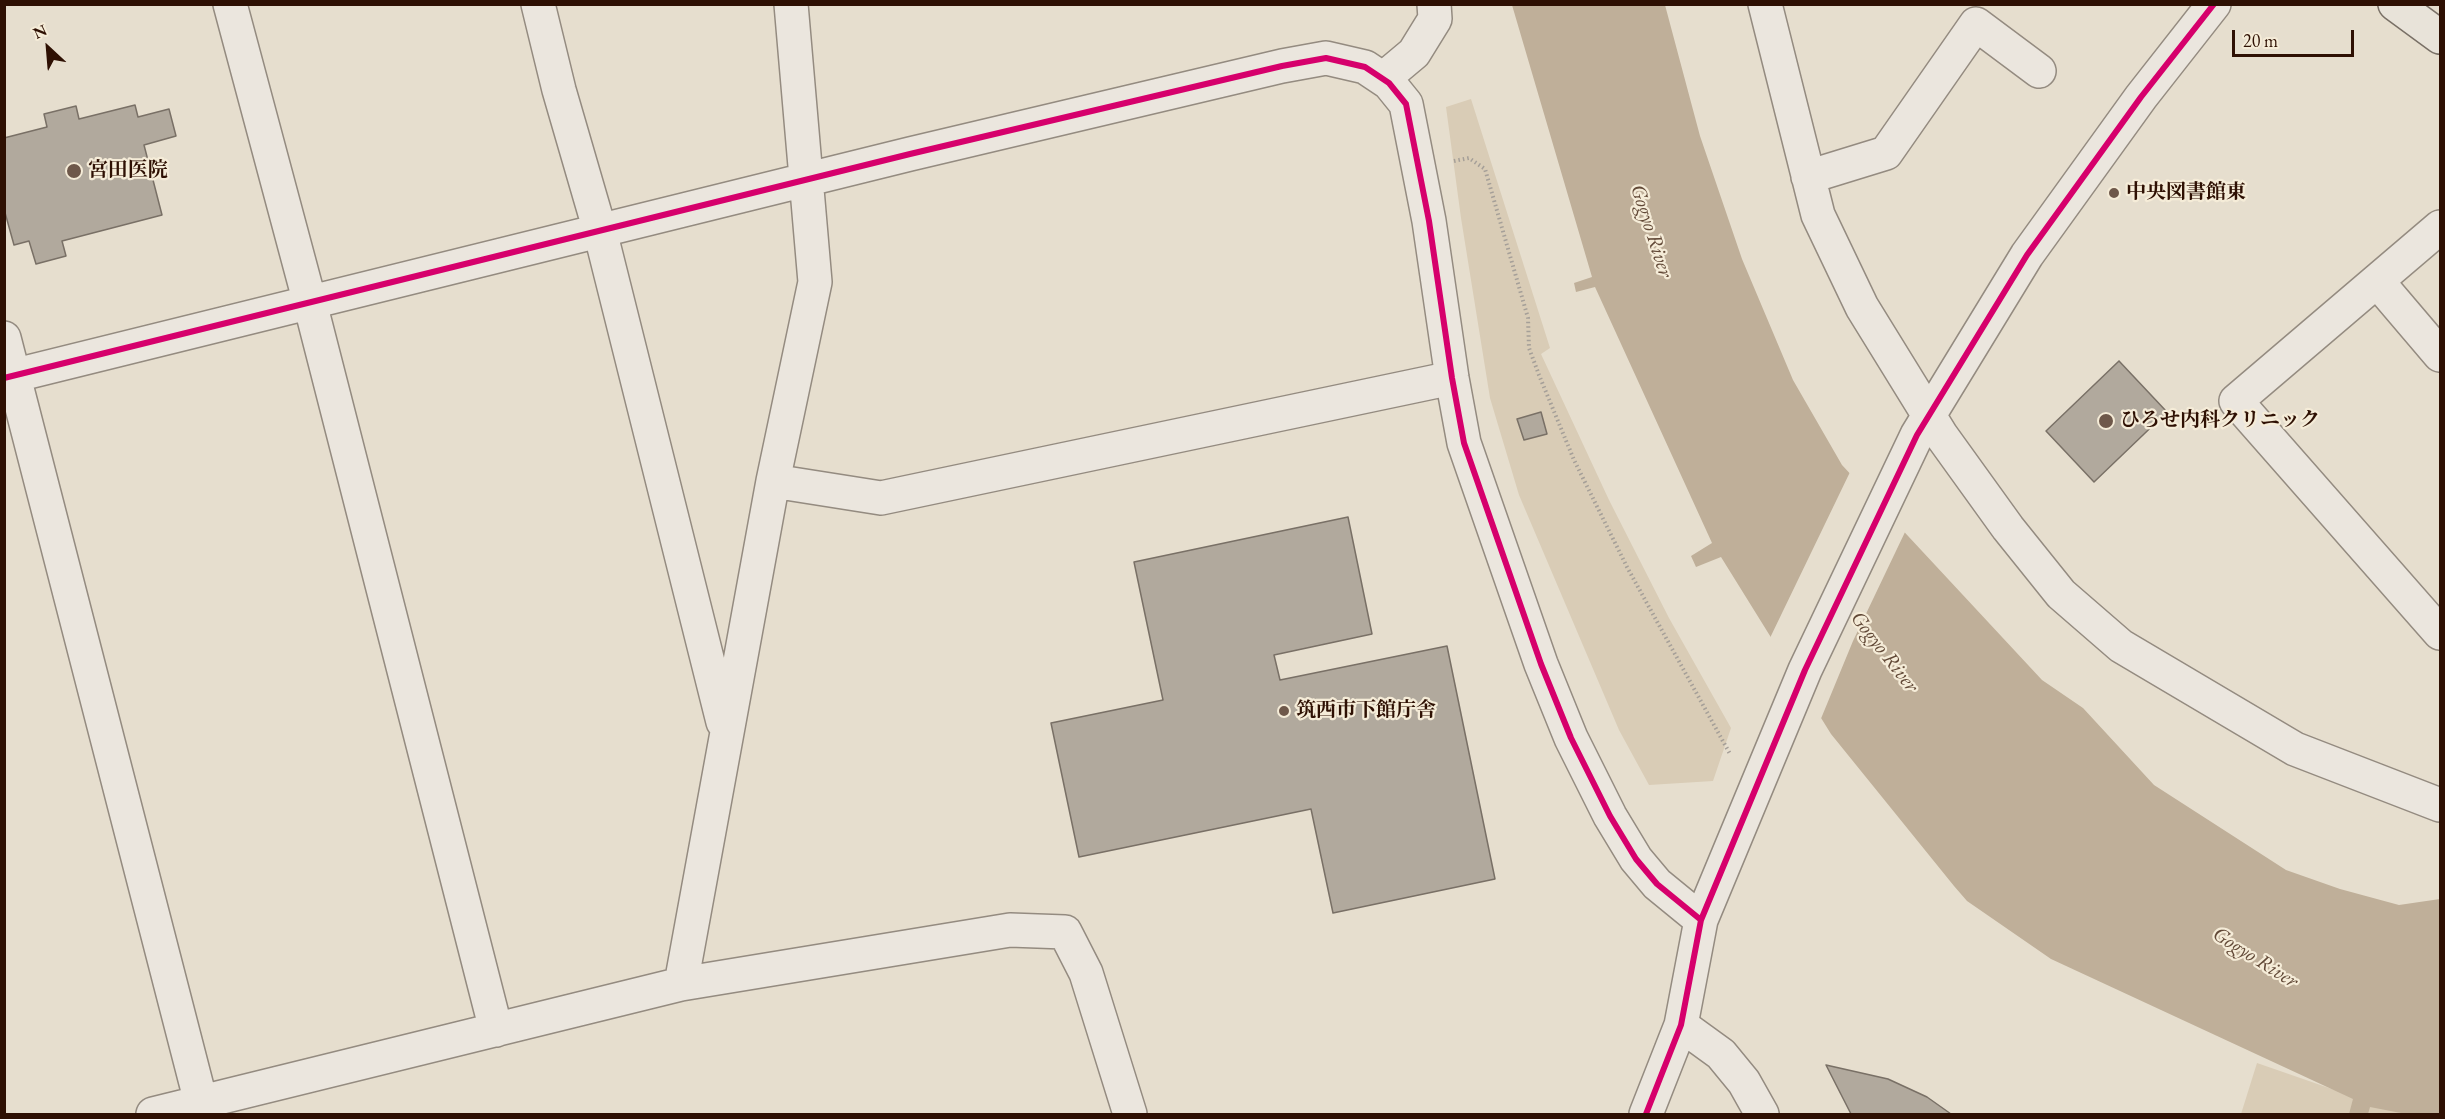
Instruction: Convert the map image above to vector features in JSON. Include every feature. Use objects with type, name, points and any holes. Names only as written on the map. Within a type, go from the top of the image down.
[{"type":"main road","points":[[2395,4],[2440,37]]},
{"type":"street","points":[[230,4],[310,303],[496,1030]]},
{"type":"street","points":[[538,4],[559,90],[600,231],[725,732]]},
{"type":"street","points":[[681,984],[725,732],[773,481],[815,282],[791,4]]},
{"type":"street","points":[[1383,79],[1414,53],[1436,19],[1434,4]]},
{"type":"street","points":[[1765,4],[1818,215],[1862,307],[1923,425],[2061,594],[2121,646],[2295,749],[2440,805]]},
{"type":"street","points":[[1646,1114],[1681,1025],[1701,920],[1747,769],[1923,425],[2027,255],[2141,97],[2214,4]]},
{"type":"street","points":[[1808,177],[1886,153],[1976,24],[2039,70]]},
{"type":"street","points":[[9,377],[806,180],[1326,58],[1365,67],[1383,79],[1406,104],[1429,221],[1464,443],[1495,538],[1571,738],[1610,816],[1636,859],[1657,884],[1701,920]]},
{"type":"street","points":[[2440,227],[2236,401],[2440,633]]},
{"type":"street","points":[[2377,281],[2440,354]]},
{"type":"street","points":[[4,338],[9,377],[202,1109]]},
{"type":"street","points":[[773,481],[881,498],[1452,378]]},
{"type":"street","points":[[153,1114],[202,1109],[496,1030],[681,984],[1010,930],[1065,932],[1086,973],[1130,1114]]},
{"type":"street","points":[[1681,1025],[1721,1054],[1744,1082],[1762,1114]]},
{"type":"path","points":[[1445,162],[1469,158],[1485,169],[1528,318],[1529,348],[1565,439],[1627,567],[1747,769]]},
{"type":"shaded area","points":[[1471,99],[1550,348],[1541,354],[1609,500],[1669,618],[1731,728],[1713,781],[1649,785],[1619,730],[1519,495],[1490,398],[1446,107]]},
{"type":"shaded area","points":[[2257,1063],[2404,1114],[2241,1114]]},
{"type":"water","name":"Gogyo River","points":[[1512,5],[1665,5],[1700,136],[1742,259],[1793,380],[1842,465],[2042,680],[2083,708],[2154,785],[2286,870],[2340,889],[2399,905],[2440,899],[2440,1114],[2406,1114],[2370,1107],[2368,1114],[2349,1114],[2353,1099],[2051,959],[1967,901],[1954,886],[1831,734],[1721,557],[1696,567],[1691,556],[1712,543],[1595,287],[1576,292],[1574,283],[1592,277]]},
{"type":"pier","points":[[1851,470],[1906,530],[1853,641],[1820,721],[1769,640]]},
{"type":"building","points":[[135,105],[138,117],[169,109],[176,136],[144,145],[162,215],[62,241],[66,256],[36,264],[29,241],[14,245],[4,209],[4,138],[47,127],[44,114],[76,106],[79,119]]},
{"type":"building","name":"ひろせ内科クリニック","points":[[2119,361],[2167,412],[2094,482],[2046,431]]},
{"type":"building","points":[[1541,412],[1547,434],[1524,440],[1517,419]]},
{"type":"building","name":"筑西市下館庁舎","points":[[1348,517],[1372,634],[1274,655],[1280,680],[1447,646],[1495,879],[1333,913],[1311,809],[1079,857],[1051,723],[1163,700],[1134,562]]},
{"type":"building","points":[[1826,1065],[1888,1079],[1927,1097],[1951,1114],[1851,1114]]},
{"type":"cycle path","points":[[1646,1114],[1681,1025],[1701,920],[1805,670],[1917,435],[2027,255],[2141,97],[2214,4]]},
{"type":"cycle path","points":[[4,378],[910,154],[1282,66],[1326,58],[1365,67],[1389,83],[1406,104],[1429,221],[1464,443],[1541,664],[1571,738],[1610,816],[1636,859],[1657,884],[1701,920]]},
{"type":"place","name":"宮田医院","points":[[74,171]]},
{"type":"place","name":"中央図書館東","points":[[2114,193]]},
{"type":"place","name":"ひろせ内科クリニック","points":[[2106,421]]},
{"type":"place","name":"筑西市下館庁舎","points":[[1284,711]]}]
